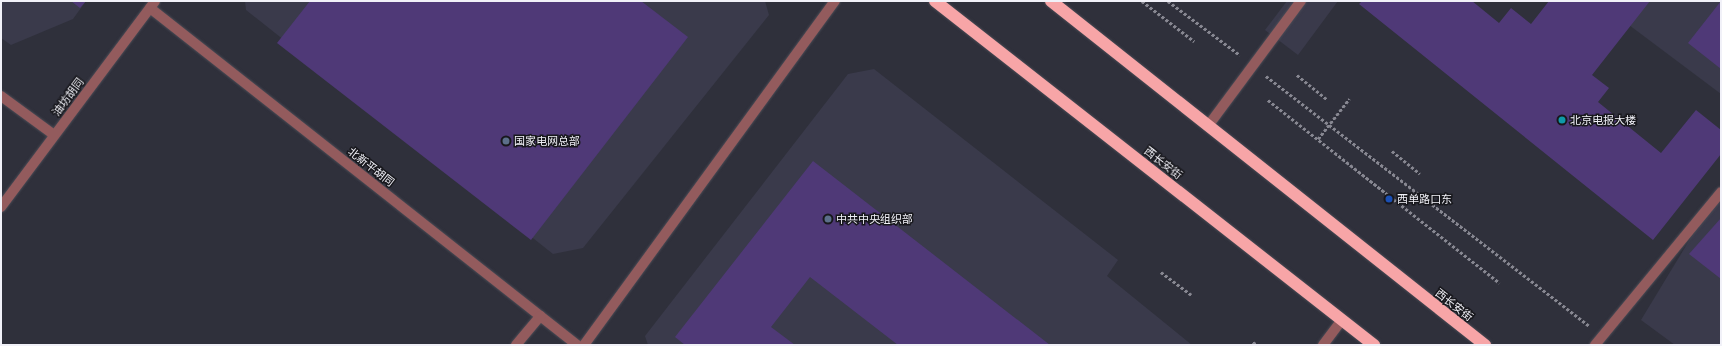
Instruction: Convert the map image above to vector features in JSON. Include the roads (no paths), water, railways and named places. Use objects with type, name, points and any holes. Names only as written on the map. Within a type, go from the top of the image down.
[{"type":"highway","name":"西长安街","points":[[935,1],[1374,345]]},
{"type":"highway","name":"西长安街","points":[[1052,1],[1485,345]]},
{"type":"street","points":[[584,345],[835,1]]},
{"type":"street","points":[[1208,126],[1251,64],[1301,1]]},
{"type":"street","name":"油坊胡同","points":[[1,207],[153,4]]},
{"type":"street","name":"北新平胡同","points":[[153,4],[577,345]]},
{"type":"street","points":[[1,96],[54,135]]},
{"type":"street","points":[[1595,345],[1721,192]]},
{"type":"street","points":[[516,345],[540,316]]},
{"type":"street","points":[[1323,345],[1342,320]]},
{"type":"place","name":"北京电报大楼","points":[[1562,120]]},
{"type":"place","name":"国家电网总部","points":[[506,141]]},
{"type":"place","name":"西单路口东","points":[[1389,199]]},
{"type":"place","name":"中共中央组织部","points":[[828,219]]}]
